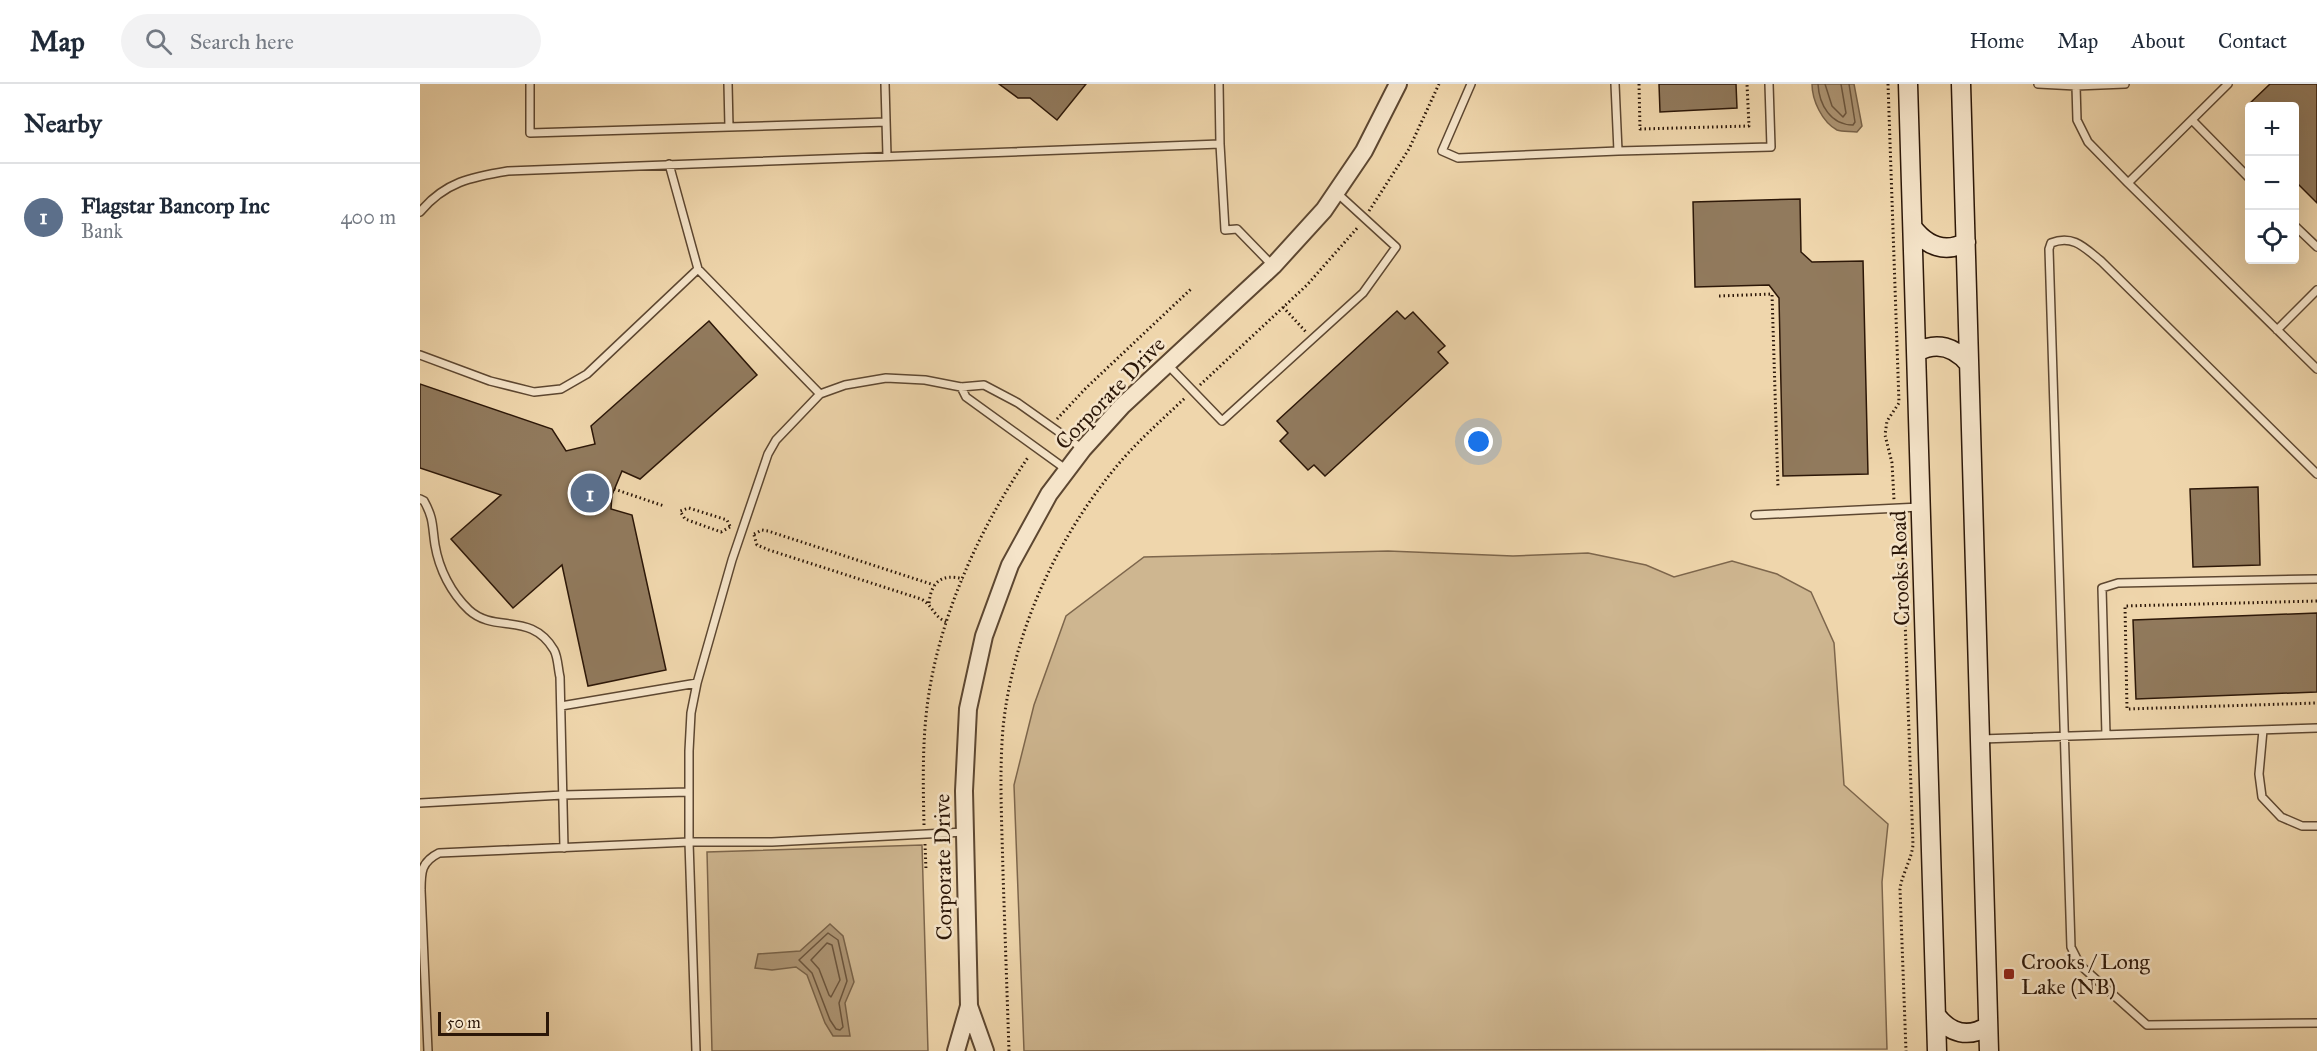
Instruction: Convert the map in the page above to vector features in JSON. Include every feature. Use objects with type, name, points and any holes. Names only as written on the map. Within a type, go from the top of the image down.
[{"type":"main road","name":"Crooks Road","points":[[1908,84],[1937,1051]]},
{"type":"main road","points":[[1961,84],[1989,1051]]},
{"type":"main road","points":[[1913,228],[1922,239],[1938,247],[1953,248],[1966,242]]},
{"type":"main road","points":[[1917,352],[1940,345],[1956,351],[1969,364]]},
{"type":"main road","points":[[1936,1015],[1948,1028],[1958,1032],[1974,1033],[1988,1026]]},
{"type":"street","name":"Corporate Drive","points":[[956,1051],[969,1006],[964,832],[965,737],[971,693],[984,636],[1015,557],[1036,515],[1083,449],[1122,406],[1273,266],[1307,231],[1337,193],[1364,151],[1398,84]]},
{"type":"street","name":"Corporate Drive","points":[[969,1006],[985,1051]]},
{"type":"lane","points":[[530,84],[530,133],[886,122]]},
{"type":"lane","points":[[728,84],[729,127]]},
{"type":"lane","points":[[885,84],[887,156]]},
{"type":"lane","points":[[1219,84],[1225,230],[1237,230],[1273,266]]},
{"type":"lane","points":[[1471,84],[1442,151],[1458,158],[1771,147],[1769,84]]},
{"type":"lane","points":[[1616,84],[1618,151]]},
{"type":"lane","points":[[2038,84],[2076,86],[2126,84]]},
{"type":"lane","points":[[2128,183],[2228,84]]},
{"type":"lane","points":[[2076,86],[2077,120],[2088,142],[2317,369]]},
{"type":"lane","points":[[2192,120],[2245,174]]},
{"type":"lane","points":[[420,212],[430,200],[449,187],[483,174],[546,169],[1220,144]]},
{"type":"lane","points":[[669,164],[698,269],[820,394]]},
{"type":"lane","points":[[1167,364],[1222,421],[1363,293],[1396,247],[1337,193]]},
{"type":"lane","points":[[2299,229],[2317,248]]},
{"type":"lane","points":[[2317,474],[2094,255],[2077,242],[2060,240],[2051,243],[2049,260],[2071,946],[2080,965],[2147,1025],[2317,1023]]},
{"type":"lane","points":[[420,355],[490,381],[534,392],[561,389],[587,374],[698,269]]},
{"type":"lane","points":[[2277,330],[2317,290]]},
{"type":"lane","points":[[696,1051],[689,842],[691,713],[697,683],[729,570],[768,454],[776,440],[820,394],[844,385],[886,378],[925,380],[960,387],[984,385],[1002,393],[1083,449]]},
{"type":"lane","points":[[960,387],[966,397],[1067,470]]},
{"type":"lane","points":[[420,499],[424,501],[432,516],[435,545],[441,570],[470,611],[489,621],[533,628],[554,650],[560,677],[564,848]]},
{"type":"lane","points":[[1755,515],[1922,507]]},
{"type":"lane","points":[[2106,735],[2102,588],[2118,583],[2317,579]]},
{"type":"lane","points":[[561,706],[697,683]]},
{"type":"lane","points":[[1980,739],[2317,728]]},
{"type":"lane","points":[[2262,730],[2259,774],[2262,798],[2281,817],[2302,826],[2317,826]]},
{"type":"lane","points":[[420,803],[563,795],[689,792]]},
{"type":"lane","points":[[428,1051],[422,868],[429,858],[439,853],[689,842],[772,842],[964,832]]},
{"type":"path","points":[[1372,208],[1409,149],[1438,84]]},
{"type":"path","points":[[1639,84],[1640,129],[1749,126],[1747,84]]},
{"type":"path","points":[[1888,84],[1899,403],[1887,421],[1885,435],[1892,462],[1894,495]]},
{"type":"path","points":[[1200,384],[1325,266],[1359,226]]},
{"type":"path","points":[[1058,418],[1086,388],[1191,289]]},
{"type":"path","points":[[1719,296],[1772,294],[1778,488]]},
{"type":"path","points":[[1283,307],[1307,333]]},
{"type":"path","points":[[1009,1051],[1001,775],[1004,727],[1017,657],[1044,583],[1079,518],[1122,460],[1183,400]]},
{"type":"path","points":[[924,823],[925,727],[929,692],[947,622],[963,579],[990,519],[1031,454]]},
{"type":"path","points":[[614,489],[664,506]]},
{"type":"path","points":[[689,508],[727,520],[732,528],[722,532],[685,519],[680,511],[689,508]]},
{"type":"path","points":[[1895,518],[1902,534],[1913,845],[1900,889],[1906,1051]]},
{"type":"path","points":[[929,603],[769,550],[757,545],[754,535],[762,530],[768,531],[934,585]]},
{"type":"path","points":[[947,622],[935,616],[929,603],[934,585],[945,577],[963,579]]},
{"type":"path","points":[[2317,601],[2125,606],[2127,709],[2317,703]]},
{"type":"path","points":[[925,846],[926,870]]},
{"type":"shaded area","points":[[1388,551],[1513,556],[1588,553],[1646,565],[1674,577],[1732,561],[1777,574],[1811,592],[1834,643],[1844,785],[1888,824],[1882,882],[1887,1049],[1024,1051],[1014,785],[1034,705],[1066,616],[1144,557]]},
{"type":"shaded area","points":[[922,845],[928,1051],[712,1051],[707,852]]},
{"type":"water","points":[[1812,84],[1854,84],[1862,126],[1857,132],[1837,130],[1827,122],[1816,103]]},
{"type":"water","points":[[830,924],[843,936],[854,982],[845,1003],[850,1036],[833,1036],[825,1023],[807,975],[796,967],[772,970],[755,968],[758,954],[800,951]]},
{"type":"building","points":[[999,84],[1086,84],[1057,120],[1030,98],[1018,98]]},
{"type":"building","points":[[1659,84],[1736,84],[1737,108],[1660,112]]},
{"type":"building","points":[[2270,84],[2317,84],[2317,203],[2299,185],[2299,102],[2251,102]]},
{"type":"building","points":[[1800,199],[1801,252],[1812,262],[1863,261],[1868,474],[1783,476],[1779,298],[1769,285],[1695,287],[1693,202]]},
{"type":"building","points":[[1397,311],[1405,319],[1413,312],[1445,346],[1438,352],[1448,363],[1325,476],[1314,465],[1308,470],[1280,441],[1288,433],[1277,421]]},
{"type":"building","points":[[709,321],[757,375],[640,479],[622,471],[612,495],[611,509],[632,515],[666,670],[588,686],[562,565],[513,608],[451,539],[501,495],[420,468],[420,384],[552,429],[566,451],[595,444],[591,426]]},
{"type":"building","points":[[2258,487],[2260,565],[2193,567],[2190,489]]},
{"type":"building","points":[[2317,613],[2317,692],[2136,699],[2133,620]]},
{"type":"place","name":"Flagstar Bancorp Inc","points":[[590,493]]},
{"type":"place","name":"Crooks / Long Lake (NB)","points":[[2009,974]]}]
